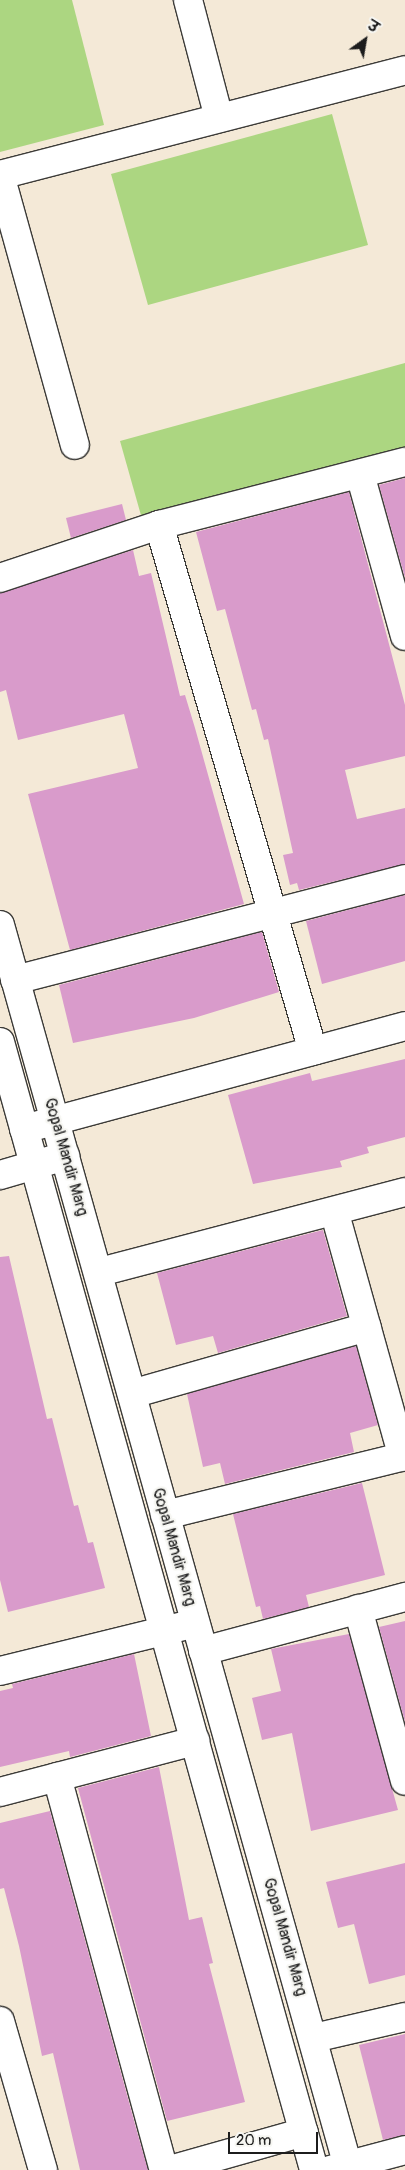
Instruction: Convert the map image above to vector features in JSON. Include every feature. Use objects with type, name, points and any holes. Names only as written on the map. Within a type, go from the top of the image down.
[{"type":"street","points":[[188,0],[220,118]]},
{"type":"street","points":[[75,445],[0,175],[405,70]]},
{"type":"street","points":[[0,578],[159,525],[405,462]]},
{"type":"street","points":[[360,474],[405,636]]},
{"type":"street","points":[[159,525],[313,1051]]},
{"type":"street","points":[[15,980],[405,879]]},
{"type":"street","name":"Gopal Mandir Marg","points":[[0,925],[65,1156],[100,1272],[165,1515],[314,2038],[342,2168]]},
{"type":"street","points":[[24,1129],[405,1026]]},
{"type":"street","name":"Gopal Mandir Marg","points":[[0,1046],[314,2170]]},
{"type":"street","points":[[0,1175],[65,1156]]},
{"type":"street","points":[[100,1272],[335,1214],[405,1192]]},
{"type":"street","points":[[165,1515],[404,1457],[335,1214]]},
{"type":"street","points":[[132,1394],[367,1327]]},
{"type":"street","points":[[203,1651],[405,1597]]},
{"type":"street","points":[[358,1609],[405,1781]]},
{"type":"street","points":[[1,1669],[196,1623]]},
{"type":"street","points":[[0,1792],[195,1741]]},
{"type":"street","points":[[57,1778],[164,2170]]},
{"type":"street","points":[[314,2038],[405,2016]]},
{"type":"street","points":[[0,2021],[43,2170]]},
{"type":"street","points":[[170,2170],[304,2132]]},
{"type":"street","points":[[342,2168],[405,2150]]},
{"type":"green space","points":[[0,0],[72,0],[104,125],[0,152]]},
{"type":"green space","points":[[332,114],[368,245],[148,305],[111,174]]},
{"type":"green space","points":[[405,363],[405,462],[146,533],[120,441]]},
{"type":"building","points":[[405,478],[405,578],[379,485]]},
{"type":"building","points":[[349,492],[405,705],[405,756],[345,770],[357,819],[405,808],[405,864],[299,890],[297,883],[290,885],[283,855],[293,853],[268,739],[264,740],[256,709],[252,710],[225,609],[217,611],[196,532]]},
{"type":"building","points":[[122,504],[126,520],[71,538],[66,518]]},
{"type":"building","points":[[133,550],[139,576],[151,573],[180,696],[185,695],[244,904],[70,950],[28,794],[138,768],[124,714],[18,740],[6,690],[0,692],[0,593]]},
{"type":"building","points":[[405,895],[405,961],[322,984],[306,921]]},
{"type":"building","points":[[262,932],[279,992],[194,1018],[73,1043],[59,985]]},
{"type":"building","points":[[405,1059],[405,1137],[367,1147],[369,1153],[340,1161],[342,1167],[253,1184],[228,1095],[310,1073],[312,1081]]},
{"type":"building","points":[[323,1230],[347,1316],[218,1353],[213,1336],[176,1345],[157,1273]]},
{"type":"building","points":[[9,1256],[47,1419],[52,1418],[74,1506],[78,1505],[88,1543],[93,1542],[105,1588],[8,1612],[0,1580],[0,1257]]},
{"type":"building","points":[[356,1346],[378,1425],[350,1433],[354,1452],[225,1484],[220,1463],[203,1467],[187,1394]]},
{"type":"building","points":[[362,1483],[385,1575],[306,1595],[309,1607],[263,1619],[260,1606],[256,1607],[233,1514]]},
{"type":"building","points":[[405,1621],[405,1722],[379,1627]]},
{"type":"building","points":[[349,1634],[398,1810],[311,1831],[292,1733],[262,1740],[252,1698],[281,1691],[271,1649]]},
{"type":"building","points":[[134,1654],[151,1736],[70,1757],[69,1751],[0,1767],[0,1691],[13,1688],[12,1684]]},
{"type":"building","points":[[159,1767],[189,1920],[202,1917],[213,1963],[209,1964],[245,2102],[167,2121],[78,1788]]},
{"type":"building","points":[[50,1811],[148,2170],[80,2170],[53,2053],[42,2056],[19,1946],[4,1888],[0,1889],[0,1823]]},
{"type":"building","points":[[405,1863],[405,1975],[369,1984],[354,1924],[338,1928],[326,1882]]},
{"type":"building","points":[[405,2034],[405,2135],[383,2140],[359,2045]]}]
